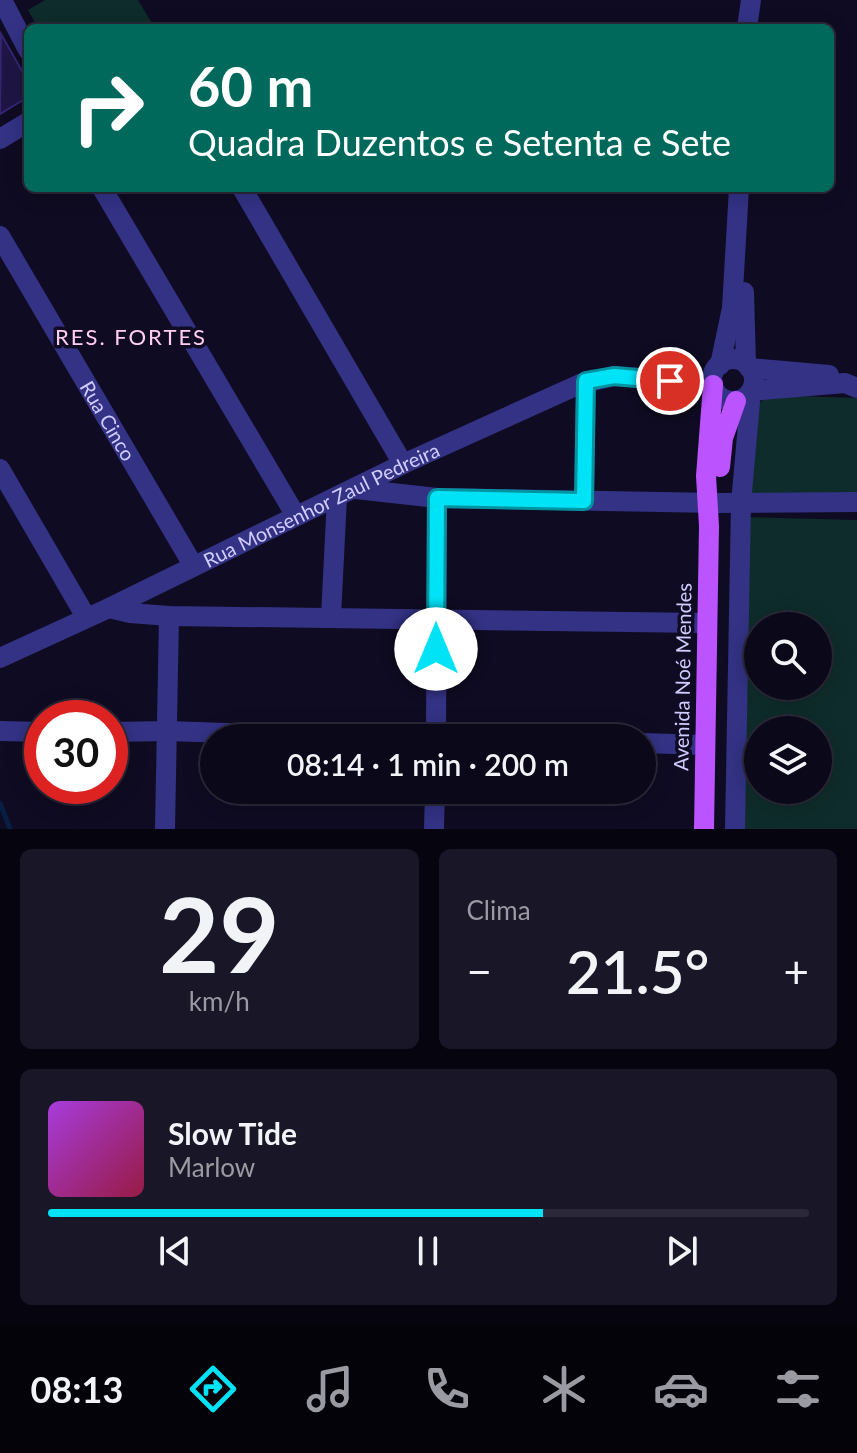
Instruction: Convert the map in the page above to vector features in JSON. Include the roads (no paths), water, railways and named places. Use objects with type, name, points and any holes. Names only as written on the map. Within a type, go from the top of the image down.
[{"type":"main road","name":"Avenida Noé Mendes","points":[[704,829],[715,376]]},
{"type":"main road","name":"Avenida Noé Mendes","points":[[711,503],[723,438],[743,396]]},
{"type":"street","points":[[2,0],[24,42]]},
{"type":"street","points":[[748,24],[751,0]]},
{"type":"street","points":[[0,139],[24,124]]},
{"type":"street","points":[[104,192],[296,516]]},
{"type":"street","points":[[244,192],[403,464]]},
{"type":"street","name":"Avenida Noé Mendes","points":[[715,376],[729,328],[739,192]]},
{"type":"street","name":"Rua Cinco","points":[[0,236],[193,565]]},
{"type":"street","name":"Avenida Noé Mendes","points":[[737,245],[744,273],[748,366]]},
{"type":"street","points":[[733,360],[748,366],[851,381],[723,399],[715,376],[733,360]]},
{"type":"street","points":[[735,829],[743,396],[754,381],[748,366]]},
{"type":"street","name":"Rua Monsenhor Zaul Pedreira","points":[[0,658],[403,464],[586,381],[614,376],[715,376]]},
{"type":"street","points":[[584,501],[586,381]]},
{"type":"street","points":[[0,469],[86,617]]},
{"type":"street","points":[[356,489],[437,498],[857,502]]},
{"type":"street","points":[[331,617],[337,497]]},
{"type":"street","points":[[436,724],[437,498]]},
{"type":"street","points":[[109,608],[169,616],[707,623]]},
{"type":"street","points":[[165,829],[169,616]]},
{"type":"street","points":[[0,731],[24,732]]},
{"type":"street","points":[[128,732],[200,732]]},
{"type":"street","points":[[656,743],[704,745]]},
{"type":"street","points":[[434,829],[435,804]]},
{"type":"waterway","points":[[0,803],[10,829]]},
{"type":"district","name":"RES. FORTES","points":[[131,336]]}]
